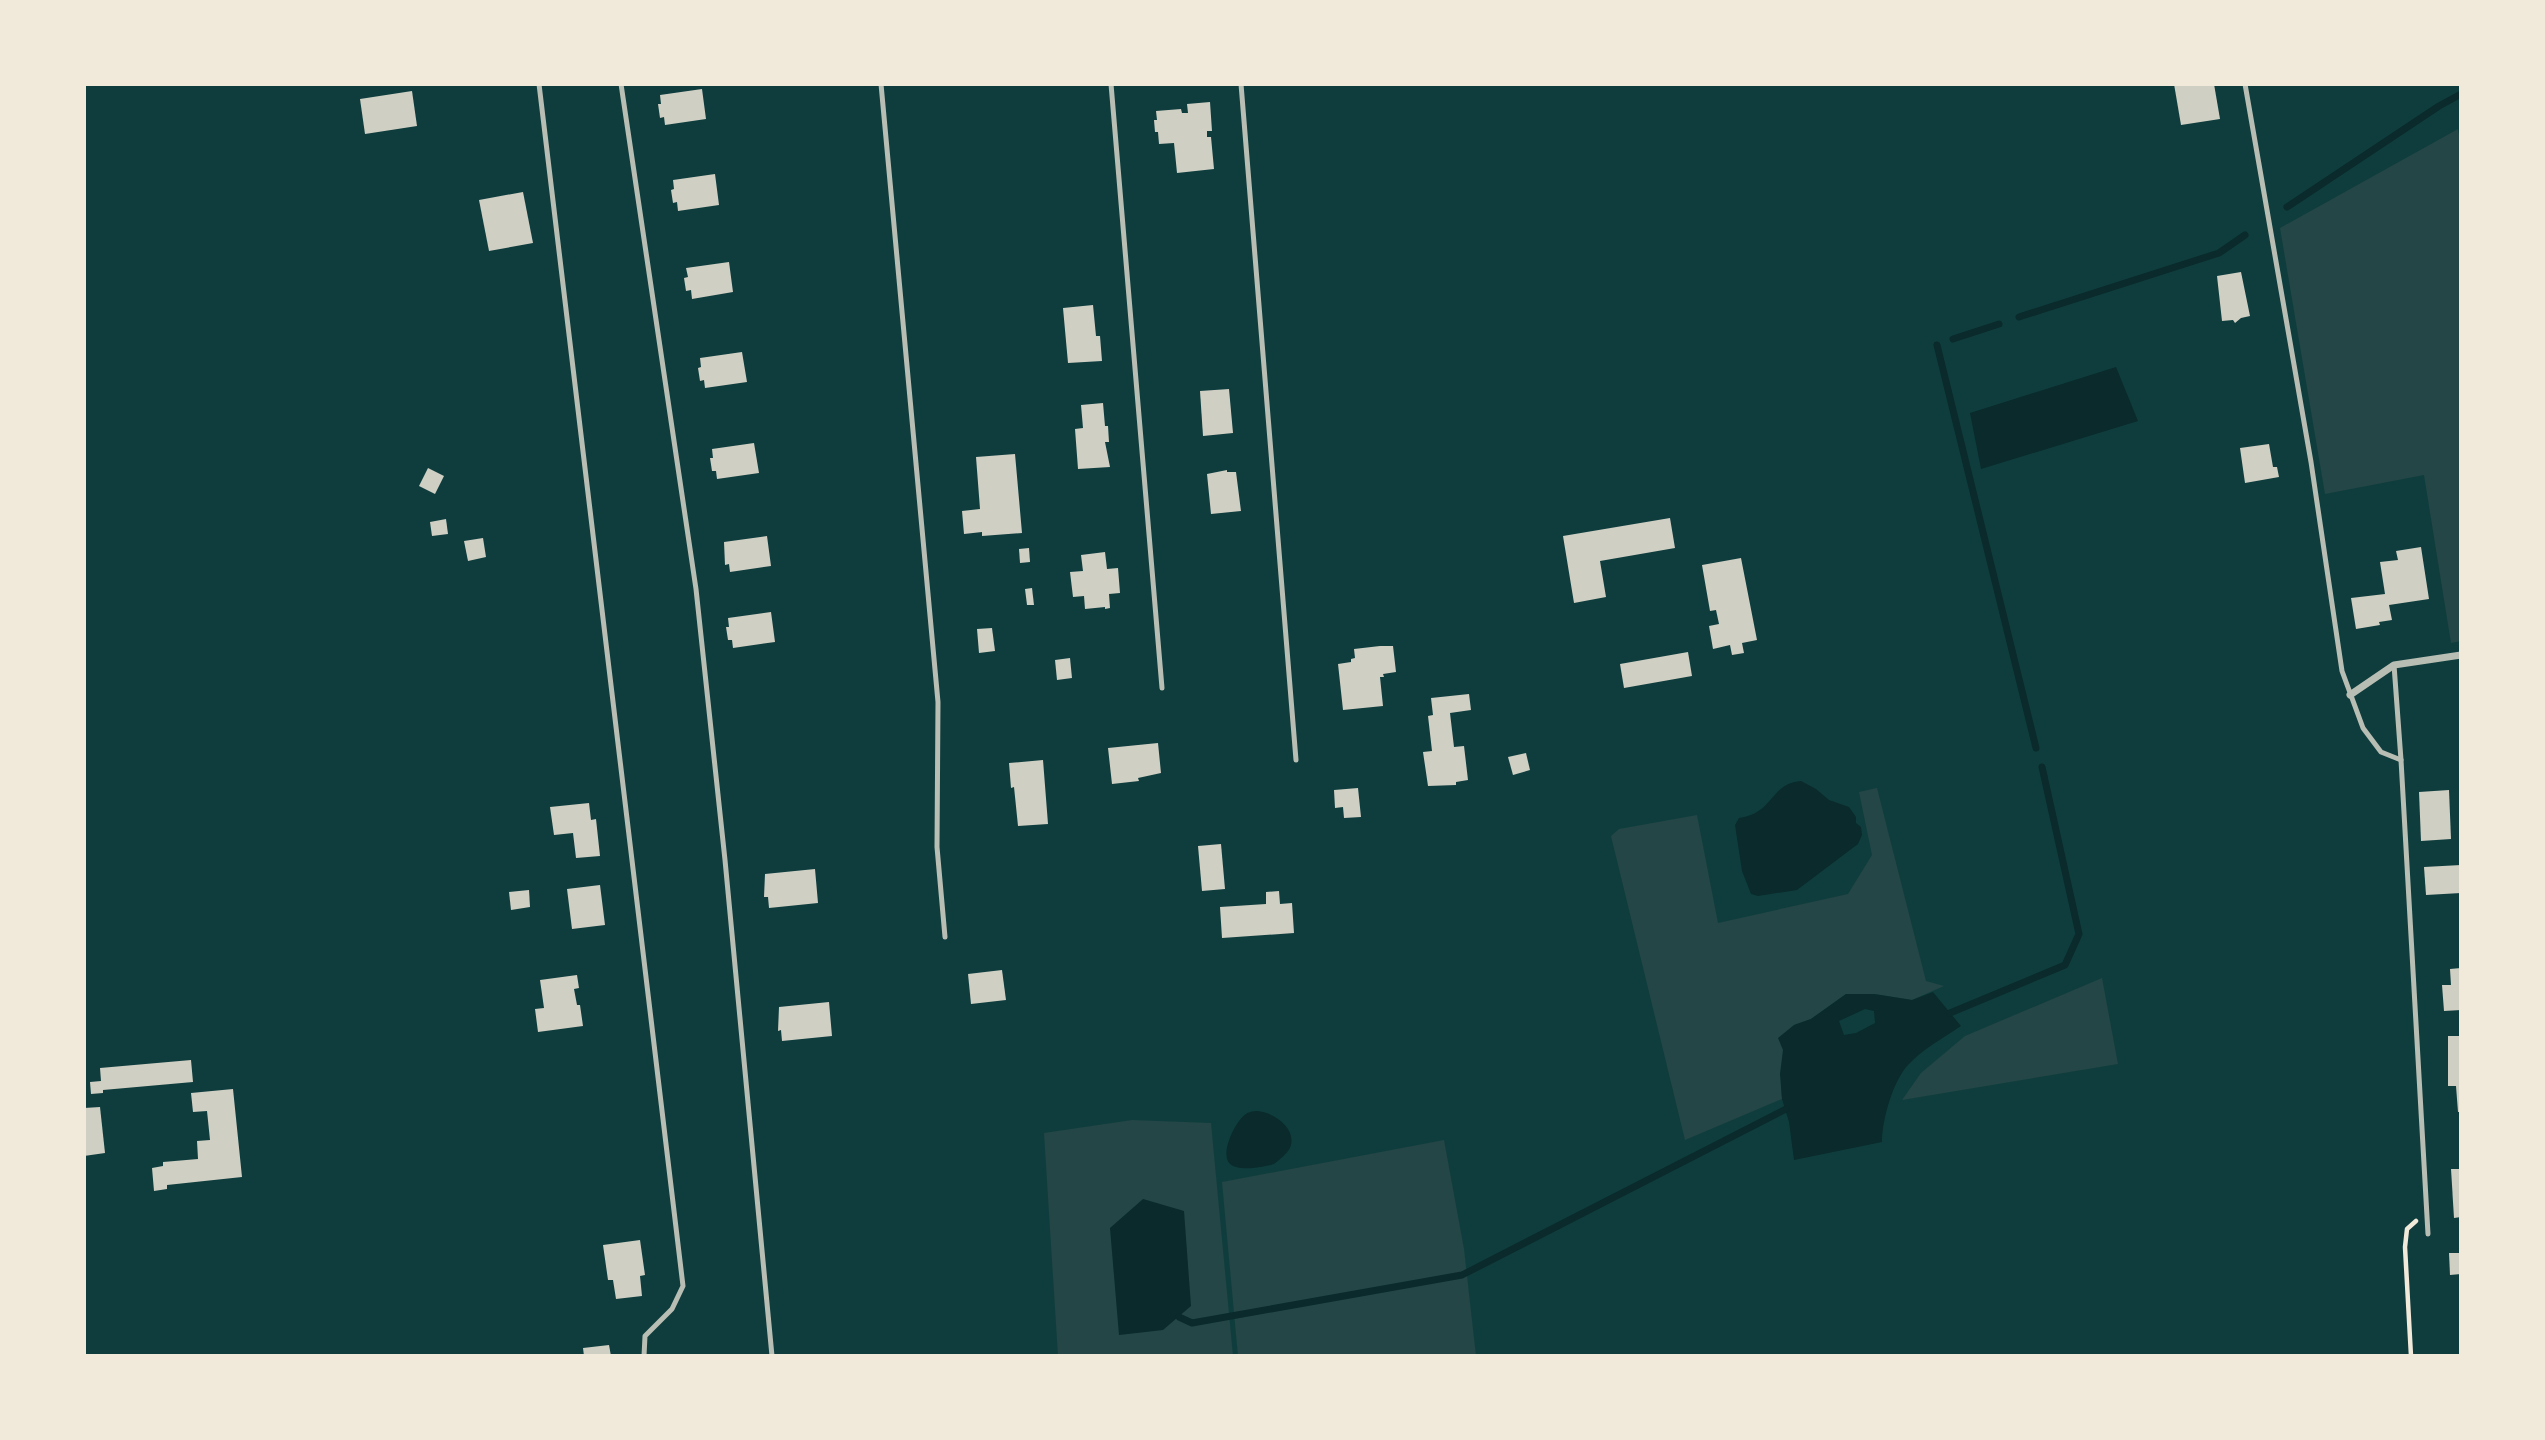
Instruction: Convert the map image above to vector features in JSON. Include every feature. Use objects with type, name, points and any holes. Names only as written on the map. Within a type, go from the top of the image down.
[{"type":"street","points":[[2350,695],[2394,665],[2461,655]]},
{"type":"lane","points":[[539,84],[682,1286],[672,1309],[645,1336],[643,1356]]},
{"type":"lane","points":[[621,84],[696,589],[772,1356]]},
{"type":"lane","points":[[881,84],[938,702],[937,847],[945,937]]},
{"type":"lane","points":[[1111,84],[1162,688]]},
{"type":"lane","points":[[1241,84],[1296,760]]},
{"type":"lane","points":[[2245,84],[2311,462],[2342,671],[2363,728],[2381,752],[2401,760]]},
{"type":"lane","points":[[2394,665],[2428,1234]]},
{"type":"path","points":[[2411,1356],[2405,1247],[2407,1228],[2427,1211]]},
{"type":"shaded area","points":[[2458,129],[2461,146],[2461,641],[2451,643],[2424,475],[2325,494],[2280,228]]},
{"type":"shaded area","points":[[2116,367],[2138,421],[1981,469],[1970,413]]},
{"type":"shaded area","points":[[1801,781],[1829,800],[1849,807],[1856,817],[1856,823],[1861,827],[1862,835],[1858,844],[1797,890],[1758,896],[1751,894],[1742,871],[1735,825],[1739,818],[1759,811],[1783,787]]},
{"type":"shaded area","points":[[1877,788],[1926,981],[1944,986],[1912,1000],[1874,994],[1846,994],[1811,1019],[1794,1025],[1783,1061],[1782,1099],[1685,1140],[1611,836],[1619,829],[1697,815],[1718,923],[1848,894],[1872,855],[1859,792]]},
{"type":"shaded area","points":[[2102,978],[2118,1064],[1902,1100],[1921,1073],[1965,1036]]},
{"type":"shaded area","points":[[1933,992],[1961,1026],[1920,1054],[1903,1072],[1889,1101],[1882,1142],[1794,1160],[1789,1122],[1782,1099],[1780,1074],[1783,1050],[1778,1038],[1794,1025],[1811,1019],[1846,994],[1874,994],[1912,1000]],"holes":[[[1865,1009],[1874,1011],[1875,1023],[1856,1033],[1844,1035],[1839,1021]]]},
{"type":"shaded area","points":[[1257,1111],[1270,1114],[1282,1122],[1290,1134],[1290,1148],[1274,1164],[1239,1168],[1230,1164],[1227,1159],[1230,1138],[1242,1117]]},
{"type":"shaded area","points":[[1132,1120],[1211,1123],[1233,1356],[1058,1356],[1044,1133]]},
{"type":"shaded area","points":[[1444,1140],[1464,1249],[1476,1356],[1238,1356],[1222,1182]]},
{"type":"shaded area","points":[[1143,1199],[1184,1211],[1191,1306],[1163,1330],[1119,1335],[1110,1228]]},
{"type":"building","points":[[2174,84],[2214,84],[2220,119],[2181,125]]},
{"type":"building","points":[[702,89],[706,119],[665,125],[664,117],[660,118],[660,95]]},
{"type":"building","points":[[412,91],[417,126],[365,134],[360,99]]},
{"type":"building","points":[[1210,102],[1212,131],[1207,131],[1207,137],[1211,137],[1214,169],[1177,173],[1174,143],[1159,144],[1158,132],[1155,132],[1156,111],[1181,109],[1182,113],[1188,113],[1187,104]]},
{"type":"building","points":[[715,174],[719,205],[678,211],[677,202],[673,203],[673,180]]},
{"type":"building","points":[[523,192],[533,243],[489,251],[479,200]]},
{"type":"building","points":[[729,262],[733,292],[692,299],[691,290],[686,291],[686,268]]},
{"type":"building","points":[[2241,272],[2250,316],[2235,323],[2233,320],[2222,321],[2217,276]]},
{"type":"building","points":[[1093,305],[1102,361],[1068,363],[1063,308]]},
{"type":"building","points":[[742,352],[747,382],[705,388],[704,380],[700,381],[700,358]]},
{"type":"building","points":[[1229,389],[1233,433],[1203,436],[1200,391]]},
{"type":"building","points":[[1103,403],[1105,426],[1108,426],[1109,442],[1105,442],[1110,467],[1078,469],[1075,429],[1083,428],[1081,405]]},
{"type":"building","points":[[754,443],[759,473],[717,479],[716,471],[712,471],[712,449]]},
{"type":"building","points":[[2269,444],[2273,467],[2277,467],[2279,477],[2245,483],[2240,448]]},
{"type":"building","points":[[1015,454],[1022,533],[982,536],[982,532],[964,534],[962,511],[980,509],[976,457]]},
{"type":"building","points":[[428,468],[444,476],[435,494],[419,486]]},
{"type":"building","points":[[1227,470],[1236,472],[1241,511],[1211,514],[1207,474]]},
{"type":"building","points":[[1670,518],[1675,548],[1600,561],[1606,597],[1574,603],[1563,536]]},
{"type":"building","points":[[446,519],[448,534],[432,536],[430,522]]},
{"type":"building","points":[[767,536],[771,566],[730,572],[729,564],[725,565],[724,542]]},
{"type":"building","points":[[483,538],[486,557],[468,561],[464,541]]},
{"type":"building","points":[[2421,547],[2429,599],[2389,605],[2392,620],[2356,629],[2351,598],[2385,594],[2380,562],[2398,560],[2396,551]]},
{"type":"building","points":[[1029,548],[1030,562],[1020,563],[1019,549]]},
{"type":"building","points":[[1105,552],[1107,569],[1118,568],[1120,593],[1109,594],[1110,608],[1085,609],[1084,596],[1073,597],[1070,572],[1083,571],[1081,555]]},
{"type":"building","points":[[1741,558],[1757,640],[1742,643],[1744,653],[1732,655],[1730,645],[1713,649],[1709,626],[1719,624],[1716,610],[1710,611],[1702,565]]},
{"type":"building","points":[[1032,588],[1034,605],[1027,605],[1025,589]]},
{"type":"building","points":[[771,612],[775,642],[733,648],[732,640],[728,640],[728,618]]},
{"type":"building","points":[[992,628],[995,651],[979,653],[977,629]]},
{"type":"building","points":[[1393,646],[1396,672],[1380,677],[1383,706],[1343,710],[1338,664],[1351,662],[1351,659],[1355,658],[1354,649]]},
{"type":"building","points":[[1688,652],[1692,676],[1624,688],[1620,664]]},
{"type":"building","points":[[1070,658],[1072,678],[1057,680],[1055,660]]},
{"type":"building","points":[[1469,694],[1471,710],[1450,713],[1454,747],[1464,746],[1468,780],[1456,782],[1456,785],[1428,786],[1423,752],[1432,751],[1428,716],[1433,715],[1431,698]]},
{"type":"building","points":[[1158,743],[1161,773],[1138,778],[1139,781],[1112,784],[1108,748]]},
{"type":"building","points":[[1526,753],[1530,770],[1513,775],[1508,757]]},
{"type":"building","points":[[1043,760],[1048,824],[1018,826],[1009,763]]},
{"type":"building","points":[[1358,788],[1361,817],[1344,818],[1343,807],[1335,808],[1334,790]]},
{"type":"building","points":[[2449,790],[2451,839],[2421,841],[2419,792]]},
{"type":"building","points":[[589,803],[591,820],[596,819],[600,856],[576,858],[573,833],[554,835],[550,807]]},
{"type":"building","points":[[1221,844],[1225,889],[1202,891],[1198,846]]},
{"type":"building","points":[[2461,865],[2461,893],[2426,895],[2424,867]]},
{"type":"building","points":[[815,869],[818,903],[769,908],[768,897],[764,897],[765,874]]},
{"type":"building","points":[[600,885],[605,925],[572,929],[567,889]]},
{"type":"building","points":[[529,890],[530,907],[511,910],[509,892]]},
{"type":"building","points":[[1279,891],[1280,904],[1292,903],[1294,933],[1222,938],[1220,907],[1266,904],[1266,892]]},
{"type":"building","points":[[2461,968],[2461,1010],[2444,1011],[2442,985],[2451,985],[2450,969]]},
{"type":"building","points":[[1002,970],[1006,1000],[971,1004],[968,974]]},
{"type":"building","points":[[577,975],[579,988],[574,989],[583,1026],[538,1032],[535,1009],[544,1008],[540,980]]},
{"type":"building","points":[[829,1002],[832,1036],[782,1041],[781,1030],[778,1031],[779,1007]]},
{"type":"building","points":[[2448,1036],[2461,1036],[2461,1112],[2458,1112],[2456,1086],[2448,1086]]},
{"type":"building","points":[[191,1060],[193,1082],[103,1090],[103,1093],[91,1094],[90,1082],[101,1081],[100,1068]]},
{"type":"building","points":[[233,1089],[242,1177],[167,1185],[167,1189],[154,1191],[152,1168],[163,1166],[163,1162],[198,1159],[197,1141],[210,1140],[207,1111],[193,1112],[191,1093]]},
{"type":"building","points":[[100,1107],[105,1153],[84,1156],[84,1108]]},
{"type":"building","points":[[2451,1169],[2461,1169],[2461,1217],[2454,1218]]},
{"type":"building","points":[[640,1240],[645,1275],[640,1276],[642,1296],[616,1299],[613,1280],[608,1280],[603,1245]]},
{"type":"building","points":[[2449,1253],[2461,1253],[2461,1274],[2450,1275]]},
{"type":"building","points":[[609,1345],[611,1356],[584,1356],[583,1348]]},
{"type":"waterway","points":[[2287,207],[2461,94]]},
{"type":"waterway","points":[[2019,317],[2219,253],[2245,235]]},
{"type":"waterway","points":[[1953,339],[1999,324]]},
{"type":"waterway","points":[[1937,345],[2036,748]]},
{"type":"waterway","points":[[1950,1013],[2065,965],[2079,934],[2042,767]]},
{"type":"waterway","points":[[1179,1317],[1192,1323],[1462,1275],[1786,1109]]}]
